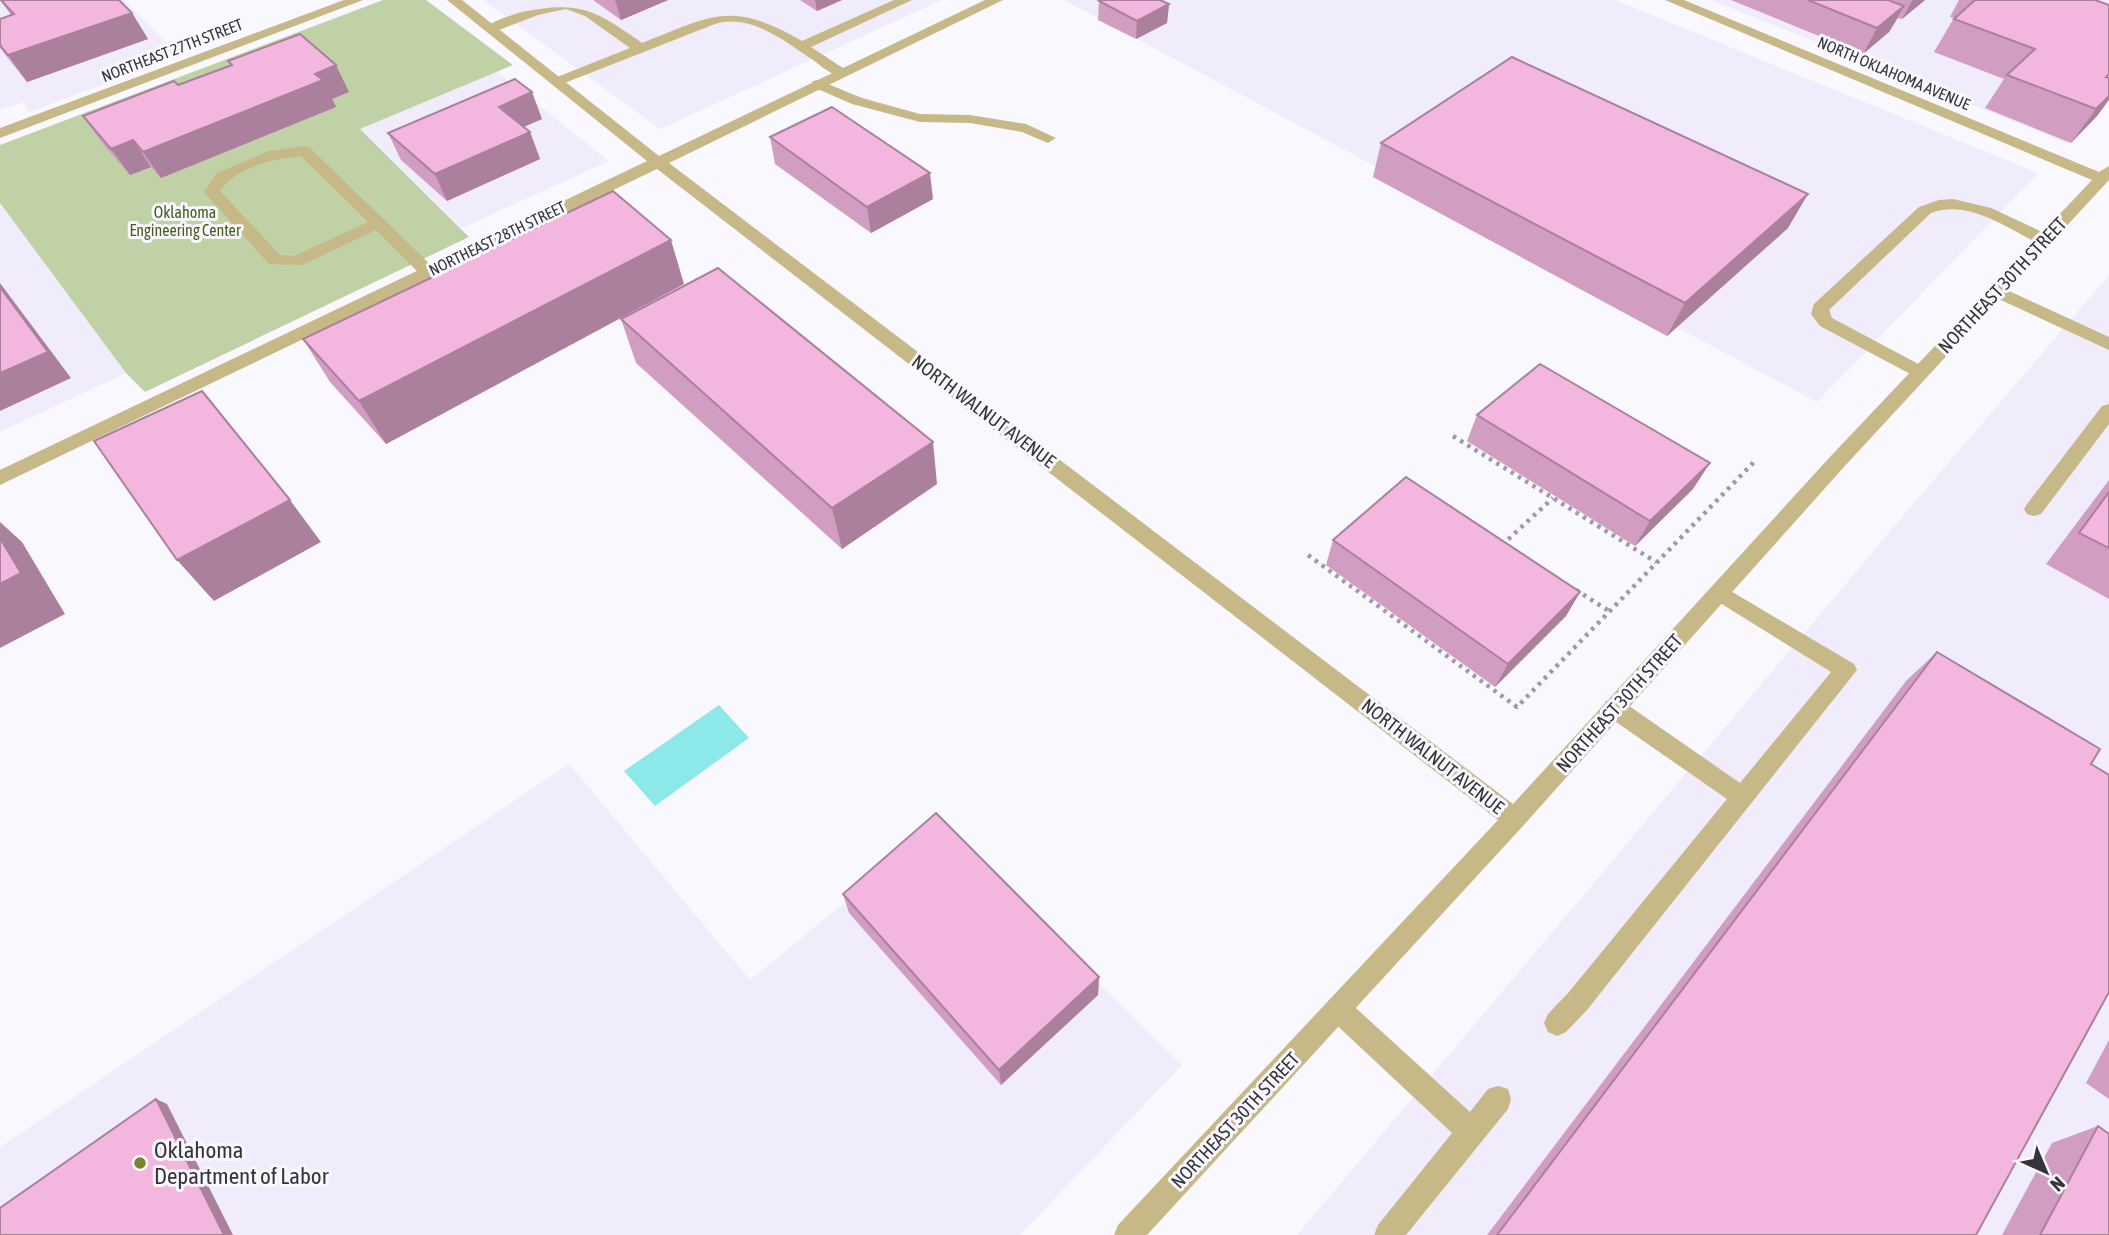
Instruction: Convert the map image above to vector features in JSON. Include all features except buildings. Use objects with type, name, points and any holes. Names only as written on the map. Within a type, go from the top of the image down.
[{"type":"street","name":"NORTHEAST 27TH STREET","points":[[0,133],[356,0]]},
{"type":"street","name":"NORTH WALNUT AVENUE","points":[[454,0],[656,161],[1514,819]]},
{"type":"street","points":[[799,47],[905,0]]},
{"type":"street","name":"NORTHEAST 28TH STREET","points":[[0,478],[996,0]]},
{"type":"street","name":"NORTH OKLAHOMA AVENUE","points":[[1672,0],[2105,175]]},
{"type":"street","points":[[491,29],[548,8],[577,6],[641,49]]},
{"type":"street","points":[[557,82],[710,20],[732,16],[756,22],[841,73]]},
{"type":"street","points":[[818,84],[857,101],[920,118],[970,119],[1026,128],[1048,138]]},
{"type":"street","points":[[378,223],[296,261],[275,260],[212,192],[222,176],[274,154],[305,151],[428,272]]},
{"type":"street","name":"NORTHEAST 30TH STREET","points":[[1128,1235],[1514,819],[1920,372],[2105,175]]},
{"type":"street","points":[[1920,372],[1826,322],[1820,314],[1820,308],[1925,210],[1936,203],[1949,201],[1964,205],[2045,240]]},
{"type":"street","points":[[1996,291],[2109,344]]},
{"type":"street","points":[[2034,509],[2109,411]]},
{"type":"street","points":[[1557,1023],[1578,1001],[1846,670],[1719,592]]},
{"type":"street","points":[[1614,708],[1742,797]]},
{"type":"street","points":[[1338,1009],[1471,1132]]},
{"type":"street","points":[[1388,1235],[1498,1099]]},
{"type":"path","points":[[1453,436],[1656,562]]},
{"type":"path","points":[[1308,555],[1517,707],[1754,462]]},
{"type":"path","points":[[1495,552],[1555,497]]},
{"type":"path","points":[[1493,536],[1516,551]]},
{"type":"path","points":[[1574,589],[1609,611]]},
{"type":"shaded area","points":[[0,0],[124,0],[180,56],[29,112],[24,102],[0,110]]},
{"type":"shaded area","points":[[483,0],[942,0],[660,129]]},
{"type":"shaded area","points":[[1064,0],[1615,0],[2038,173],[1817,402]]},
{"type":"shaded area","points":[[1711,0],[2109,0],[2109,98],[2066,143]]},
{"type":"shaded area","points":[[496,71],[609,161],[462,228],[360,129]]},
{"type":"shaded area","points":[[0,203],[126,373],[0,432]]},
{"type":"shaded area","points":[[2109,275],[2109,1235],[1297,1235],[1908,510]]},
{"type":"shaded area","name":"Oklahoma Department of Labor","points":[[569,764],[750,980],[938,826],[1182,1065],[1020,1235],[0,1235],[0,1147]]},
{"type":"green space","name":"Oklahoma Engineering Center","points":[[383,0],[426,0],[513,65],[360,129],[469,237],[145,392],[126,373],[0,203],[0,145]]},
{"type":"water","points":[[719,705],[749,738],[655,806],[624,771]]},
{"type":"place","name":"Oklahoma Department of Labor","points":[[140,1163]]}]
